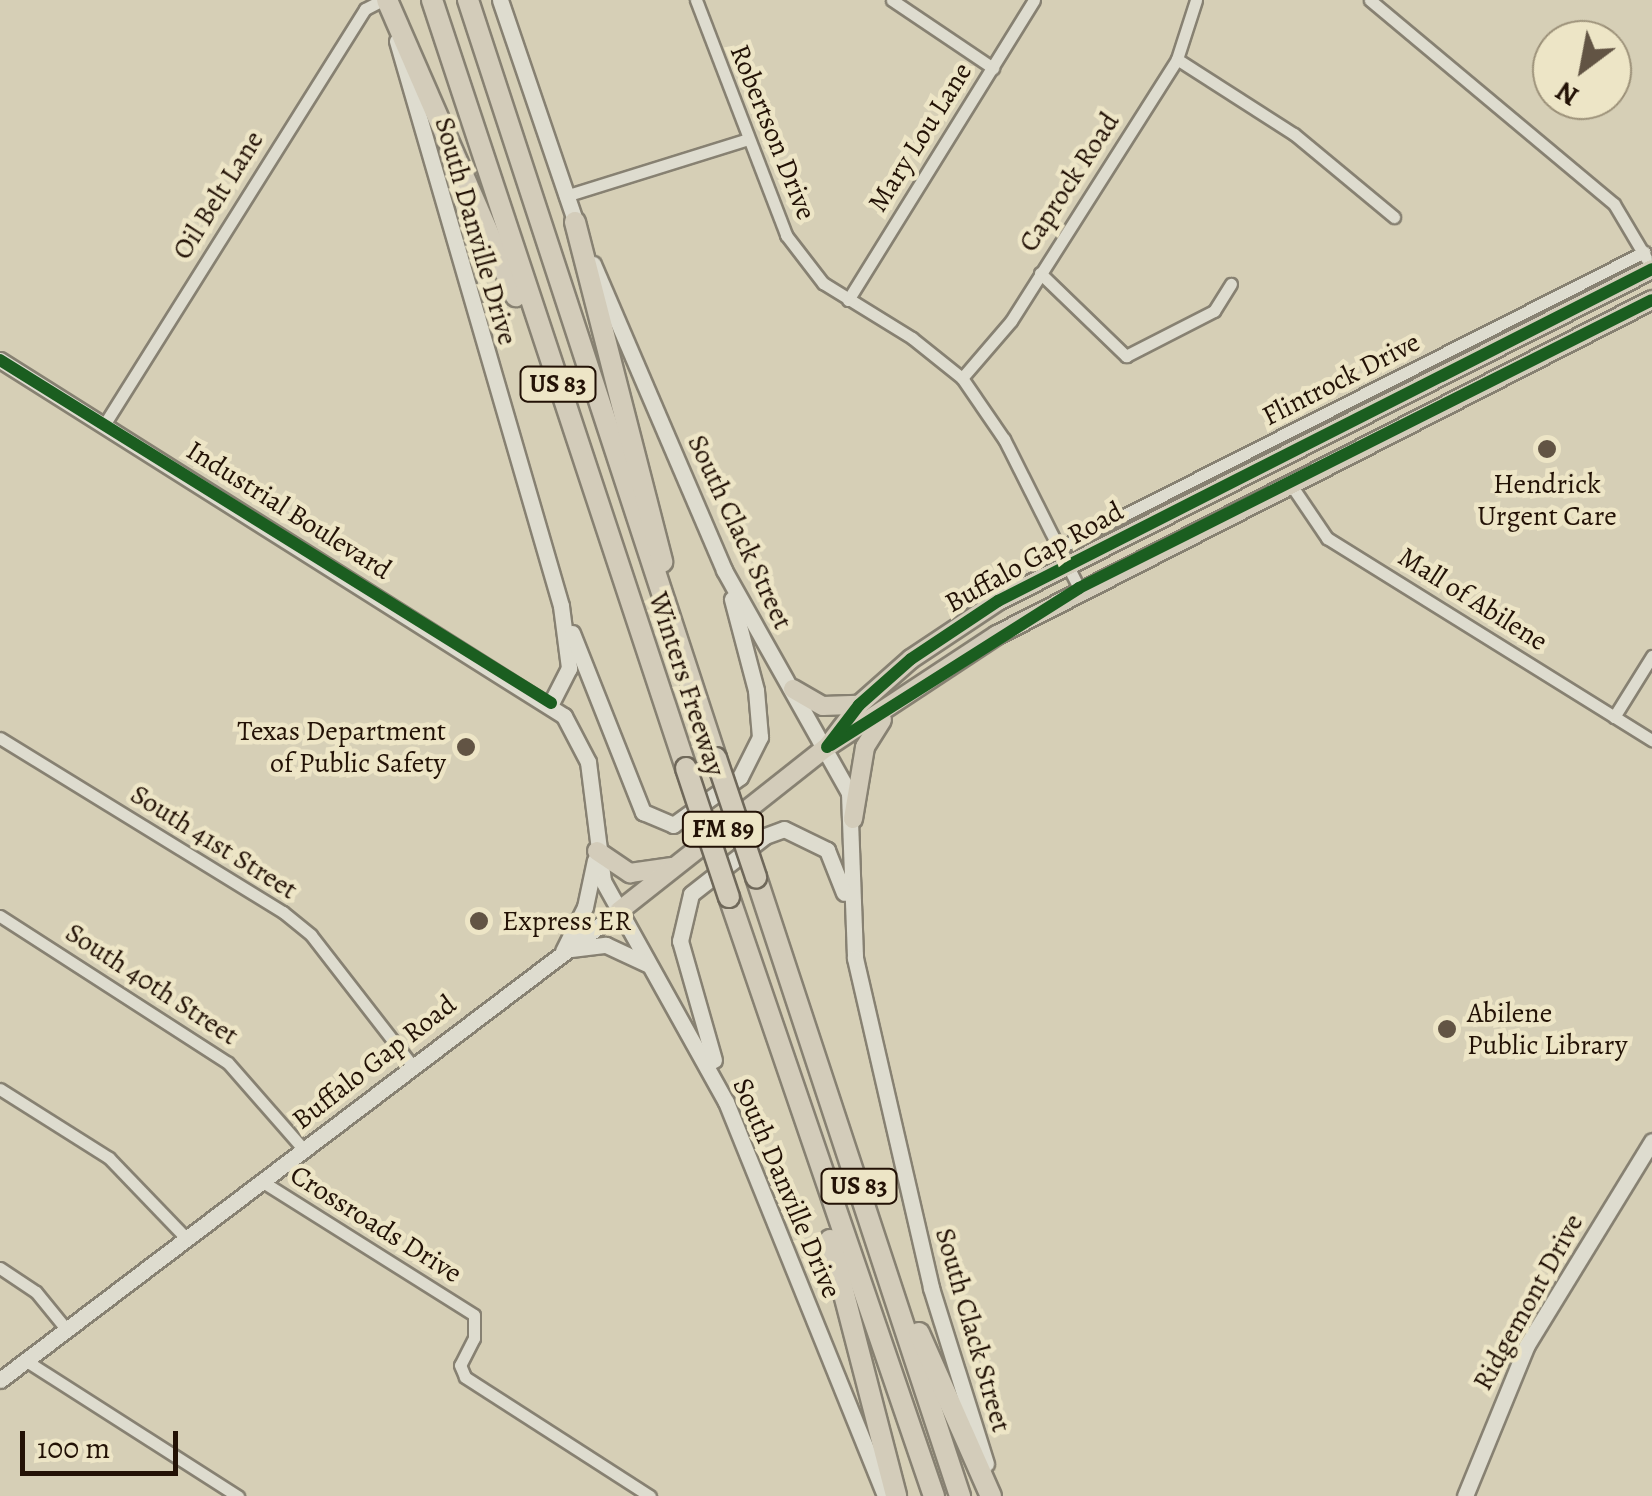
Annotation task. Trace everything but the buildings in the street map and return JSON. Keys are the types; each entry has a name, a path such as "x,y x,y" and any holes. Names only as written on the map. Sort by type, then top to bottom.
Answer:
{"highway":[{"path":"385,0 560,390"},
{"name":"Winters Freeway","path":"432,0 788,1073 934,1496"},
{"name":"Winters Freeway","path":"468,0 960,1496"},
{"path":"575,222 694,695"},
{"path":"788,1073 896,1496"},
{"path":"874,1231 993,1496"}],"main road":[{"name":"South Danville Drive","path":"385,0 562,606 569,668 551,704"},
{"name":"South Clack Street","path":"500,0 575,222 724,570 849,794 850,921 931,1288 993,1496"},
{"name":"Buffalo Gap Road","path":"826,747 859,705 963,622 1063,556 1304,445 1649,263"},
{"name":"Buffalo Gap Road","path":"0,1380 619,911 826,747 887,713 997,635 1079,588 1652,300"},
{"name":"Industrial Boulevard","path":"0,360 551,704 572,726 588,762 596,851 619,911"},
{"path":"1288,482 1288,462 1304,445"},
{"path":"562,606 638,802 649,818 673,824 740,776 760,737 756,690 724,570"},
{"path":"793,689 826,706 859,705"},
{"path":"852,819 865,747 887,713"},
{"path":"726,1102 680,941 692,894 765,836 784,829 827,850 850,921"},
{"path":"657,973 617,947 565,952 585,907 596,851 630,873 676,866"},
{"name":"South Danville Drive","path":"619,911 726,1102 885,1496"},
{"name":"Ridgemont Drive","path":"1466,1496 1527,1345 1652,1141"}],"street":[{"name":"Oil Belt Lane","path":"104,425 364,9 385,0"},
{"name":"Robertson Drive","path":"696,0 745,140 786,235 822,283 914,340 962,378 1004,439 1079,588"},
{"path":"892,0 993,68"},
{"name":"Mary Lou Lane","path":"848,300 1034,0"},
{"name":"Caprock Road","path":"962,378 995,343 1177,59 1196,0"},
{"path":"1370,0 1614,204 1649,263"},
{"path":"1177,59 1294,134 1394,218"},
{"path":"565,196 745,140"},
{"name":"Flintrock Drive","path":"1063,556 1649,263"},
{"path":"1040,274 1126,356 1214,311 1232,284"},
{"name":"Mall of Abilene","path":"1288,482 1326,538 1652,740"},
{"path":"1614,716 1652,656"},
{"name":"South 41st Street","path":"0,738 284,912 312,936 412,1066"},
{"name":"South 40th Street","path":"0,916 228,1062 305,1151"},
{"path":"0,1090 109,1158 187,1238"},
{"name":"Crossroads Drive","path":"263,1182 474,1315 474,1338 460,1366 465,1377 650,1496"},
{"path":"0,1268 36,1292 67,1330"},
{"path":"25,1360 238,1496"}],"cycle path":[{"path":"827,747 859,705 911,659 998,601 1652,269"},
{"path":"831,745 1079,588 1652,300"},
{"path":"0,360 551,703"}],"place":[{"name":"Hendrick Urgent Care","path":"1547,449"},
{"name":"Texas Department of Public Safety","path":"466,747"},
{"name":"Express ER","path":"479,921"},
{"name":"Abilene Public Library","path":"1447,1029"}]}
